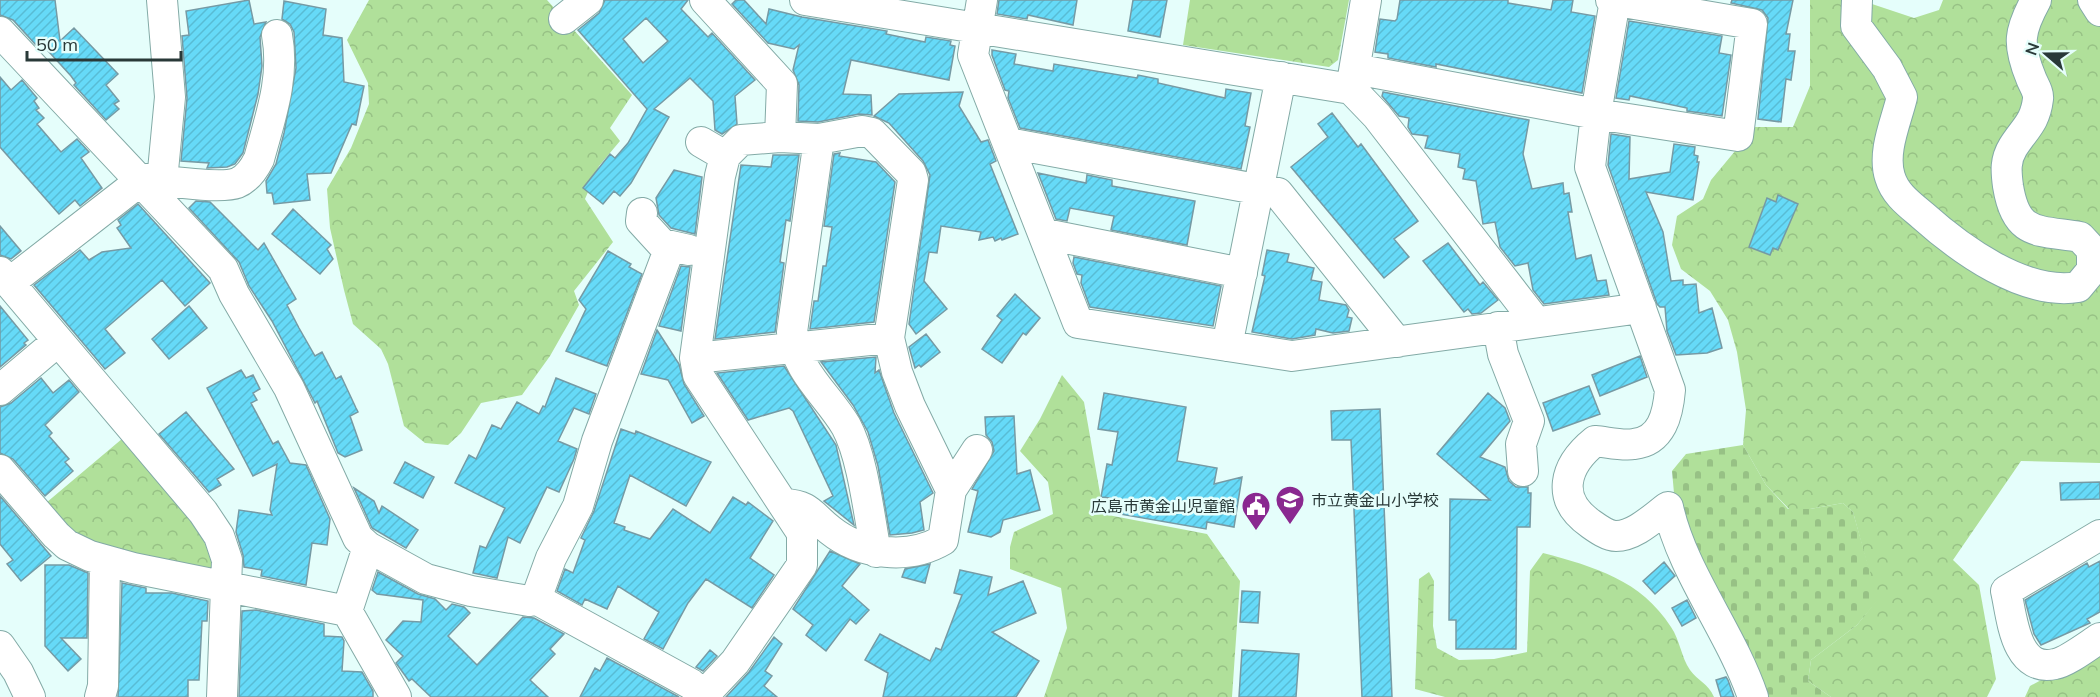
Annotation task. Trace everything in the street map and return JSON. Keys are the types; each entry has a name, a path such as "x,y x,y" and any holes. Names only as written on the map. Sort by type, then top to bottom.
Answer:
{"street":[{"path":"151,181 170,97 162,0"},
{"path":"564,19 588,0"},
{"path":"705,0 782,84 780,137"},
{"path":"809,0 1281,77 1353,79 1738,136 1752,24 1611,0"},
{"path":"982,0 973,55 1078,324 1292,356 1641,308"},
{"path":"1366,0 1353,79 1377,116 1536,322"},
{"path":"1615,0 1596,114 1590,167 1670,390 1668,415 1655,436 1634,444 1595,441 1581,452 1570,471 1567,490 1572,507 1585,520 1600,530 1616,536 1637,529 1668,507 1674,532 1742,664 1753,697"},
{"path":"1857,0 1856,26 1887,68 1902,97 1886,159 1890,179 1898,194 1953,243 1999,270 2060,290 2078,287 2092,270 2092,250 2080,237 2038,231 2020,222 2012,208 2005,166 2013,147 2033,123 2038,96 2024,61 2021,30 2036,0"},
{"path":"2092,0 2100,11"},
{"path":"0,32 151,181 223,269 234,294 289,388 358,538 368,547 426,579 471,591 529,601 536,598 550,558 578,506 597,441 670,247"},
{"path":"222,697 227,560 213,524 5,277 151,181 229,184 236,183 253,171 259,159 279,82 278,35"},
{"path":"1227,346 1281,77"},
{"path":"536,598 691,684 704,696 735,662 802,565 802,534 698,375 695,358 710,254 713,149 741,140 780,137 819,139 862,132 872,133 911,173 913,180 890,338 897,372 910,406 951,490"},
{"path":"819,139 792,332 794,347 802,368 846,426 855,448 876,552"},
{"path":"1008,143 1278,193 1397,342"},
{"path":"642,213 641,221 649,233 662,244 710,254"},
{"path":"1044,234 1242,273"},
{"path":"1498,327 1503,354 1529,421 1521,444 1523,471"},
{"path":"695,358 890,338"},
{"path":"0,390 58,341"},
{"path":"784,504 802,504 832,532 876,552 928,548 943,540 951,490 977,450"},
{"path":"0,470 67,545 105,561 347,611"},
{"path":"2100,535 2006,591 2019,649 2033,661 2055,664 2100,638"},
{"path":"368,547 347,611 396,697"},
{"path":"100,697 103,686 105,561"},
{"path":"0,646 18,672 30,697"}],"green space":[{"path":"369,0 547,0 632,95 610,128 620,141 599,166 585,199 613,242 574,291 579,305 550,356 522,395 481,403 461,433 448,445 425,443 404,426 388,364 381,349 353,324 330,228 327,189 351,148 369,104 368,83 347,40"},
{"path":"1190,0 1349,0 1338,60 1329,67 1183,45"},
{"path":"1810,0 1860,0 1914,18 1939,10 1943,0 2100,0 2100,463 2021,461 1953,560 1979,585 1996,679 1987,697 1831,697 1808,681 1811,660 1857,625 1877,600 1853,512 1843,503 1810,509 1789,509 1766,485 1743,445 1746,410 1737,352 1728,320 1710,291 1681,269 1672,245 1677,216 1703,199 1711,180 1755,127 1793,127 1810,86"},
{"path":"1062,375 1084,402 1101,499 1108,515 1207,534 1240,581 1232,697 1044,697 1067,628 1061,588 1010,569 1010,547 1014,532 1053,514 1048,482 1020,451 1040,419"},
{"path":"129,433 202,519 220,573 97,554 40,508"},
{"path":"1743,445 1766,485 1788,509 1810,509 1843,503 1853,512 1878,600 1857,625 1811,660 1808,681 1831,697 1759,697 1677,526 1672,471 1686,454"},
{"path":"1543,553 1598,570 1631,587 1646,598 1671,627 1690,670 1709,688 1714,697 1445,697 1415,689 1419,579 1429,572 1434,581 1433,626 1437,648 1459,660 1494,659 1527,652 1530,571"},
{"path":"2100,648 2100,697 2025,697 2030,686"}],"building":[{"path":"0,0 55,0 60,41 74,28 118,74 106,85 119,101 114,104 119,109 106,120 39,41 36,45 13,20 0,15"},
{"path":"249,0 254,24 266,22 260,37 262,66 258,94 243,153 235,164 227,167 207,168 209,163 181,161 187,98 182,36 189,35 186,11"},
{"path":"605,0 688,0 681,9 708,37 712,33 755,80 735,96 737,124 722,134 715,130 713,101 690,78 654,109 669,117 631,183 620,196 614,191 603,204 583,188 610,154 615,158 628,143 647,109 578,30 599,13","holes":["646,18 668,41 643,63 623,39"]},
{"path":"736,0 744,0 766,24 769,9 802,17 887,31 886,34 925,42 926,37 951,41 950,45 955,46 949,80 851,60 843,94 871,95 872,115 859,114 818,122 798,121 799,85 793,70 799,45 794,49 768,43 732,4"},
{"path":"999,0 1077,0 1073,25 1028,15 1027,19 997,14"},
{"path":"1133,0 1167,0 1160,37 1128,31"},
{"path":"1400,0 1508,0 1508,3 1551,10 1553,0 1573,0 1571,12 1595,16 1582,93 1436,64 1436,67 1388,58 1388,54 1375,52 1380,19 1395,21"},
{"path":"1732,0 1793,0 1786,34 1790,34 1788,51 1795,51 1791,80 1786,79 1781,122 1758,119 1768,18 1762,10 1731,3"},
{"path":"284,1 326,9 323,35 342,38 344,82 364,86 356,125 352,124 331,173 307,174 310,200 274,204 272,193 267,193 266,181 276,164 296,68 294,32 290,24 282,19"},
{"path":"1629,21 1722,36 1719,53 1731,55 1722,116 1687,111 1687,108 1630,96 1629,100 1616,98"},
{"path":"992,50 1016,54 1014,64 1053,71 1054,64 1137,78 1138,75 1158,79 1158,83 1225,98 1226,89 1251,93 1245,126 1250,127 1241,169 1020,128 1008,98 1009,91 1005,90"},
{"path":"0,77 11,90 22,80 37,98 34,101 39,108 36,110 44,118 37,124 61,152 77,139 89,152 81,158 102,188 80,206 75,200 59,214 0,147"},
{"path":"963,92 959,106 981,142 988,140 996,161 990,164 1018,234 1002,240 1001,238 995,241 993,237 979,240 981,232 941,226 937,253 929,252 924,281 947,309 916,334 909,324 930,175 923,161 889,123 874,116 899,94"},
{"path":"1383,92 1529,120 1523,154 1532,189 1563,183 1564,194 1569,193 1572,212 1568,212 1576,259 1591,255 1597,281 1606,280 1609,295 1544,304 1533,290 1528,263 1515,266 1500,247 1495,222 1483,224 1476,181 1463,179 1465,169 1458,167 1460,154 1425,148 1428,136 1412,134 1408,127 1409,118 1399,116 1382,96"},
{"path":"1332,113 1358,147 1361,144 1418,221 1394,239 1409,257 1384,278 1291,167 1328,137 1318,124"},
{"path":"1611,134 1630,137 1629,179 1670,172 1674,144 1695,147 1694,155 1698,156 1697,162 1699,162 1693,200 1646,192 1663,232 1671,281 1683,280 1683,285 1696,284 1699,313 1712,308 1722,348 1707,353 1676,355 1667,331 1665,307 1657,304 1608,165"},
{"path":"840,153 839,156 876,162 895,182 874,322 810,329 814,301 818,301 823,266 826,266 832,227 824,226 834,154"},
{"path":"773,155 799,155 790,221 786,220 780,262 784,263 775,332 715,339 741,165 771,167"},
{"path":"674,170 702,177 695,234 671,228 659,215 656,198"},
{"path":"1038,173 1086,183 1087,175 1112,180 1112,186 1195,201 1187,245 1111,230 1114,216 1070,208 1067,221 1056,219"},
{"path":"1778,195 1798,204 1778,250 1773,248 1770,255 1749,247 1767,198 1776,202"},
{"path":"196,201 210,202 258,250 264,243 296,299 287,305 315,356 322,352 336,379 341,376 358,412 350,416 362,450 345,457 338,453 317,401 315,403 272,321 249,286 239,262 189,208"},
{"path":"138,204 210,283 185,306 162,280 105,329 125,353 105,369 34,285 80,250 89,260 102,252 131,248 117,228 121,225 118,220"},
{"path":"293,209 331,245 327,249 333,259 320,274 272,234"},
{"path":"0,226 21,251 11,259 0,255"},
{"path":"1448,243 1480,285 1483,282 1498,300 1481,313 1472,314 1468,309 1464,312 1423,261"},
{"path":"1267,250 1289,254 1287,262 1314,268 1311,280 1322,282 1319,300 1346,305 1349,310 1347,317 1352,318 1349,331 1333,333 1316,329 1315,335 1292,339 1252,332 1265,276 1262,275"},
{"path":"608,251 631,264 629,267 642,274 607,366 566,351 586,309 579,300"},
{"path":"1074,257 1221,286 1213,326 1090,307 1081,283 1082,275 1077,274 1073,263"},
{"path":"681,266 690,267 681,331 659,326"},
{"path":"1015,294 1040,318 1026,335 1023,333 1002,363 982,349 1002,320 997,316"},
{"path":"0,306 28,340 24,343 26,345 0,367"},
{"path":"189,306 207,328 169,359 152,339"},
{"path":"657,330 679,364 684,384 704,416 692,423 668,380 641,374"},
{"path":"926,334 940,352 921,367 919,365 915,368 909,347"},
{"path":"1640,356 1647,377 1600,396 1592,375"},
{"path":"876,357 875,373 879,370 894,413 933,493 920,502 924,530 912,533 890,535 878,466 868,432 853,405 821,362"},
{"path":"784,366 836,445 854,525 824,501 833,496 793,411 789,408 748,420 717,373"},
{"path":"241,370 246,378 253,375 260,389 253,393 257,400 251,403 273,444 278,441 290,463 306,465 330,519 327,545 312,543 306,585 261,576 262,570 244,567 236,532 239,510 272,515 270,510 277,464 253,476 207,388"},
{"path":"41,378 53,393 69,380 79,392 45,425 52,433 49,436 69,459 65,462 73,471 45,496 13,459 0,453 0,407 11,403"},
{"path":"556,378 596,394 589,414 574,408 558,441 577,449 574,459 559,492 547,487 520,543 508,537 497,578 473,573 480,546 486,548 505,508 455,483 469,455 476,459 492,425 501,429 517,402 539,414 543,406 545,407"},
{"path":"1589,386 1600,414 1553,431 1543,403"},
{"path":"1104,393 1186,407 1177,461 1217,468 1214,484 1242,477 1234,527 1207,522 1206,529 1108,512 1110,498 1101,497 1107,464 1112,465 1118,432 1098,429"},
{"path":"1488,393 1505,408 1510,421 1480,457 1505,467 1509,481 1516,487 1528,487 1528,493 1531,493 1530,527 1517,527 1516,649 1456,649 1456,620 1449,620 1450,499 1490,500 1437,454"},
{"path":"1380,409 1392,697 1362,697 1351,440 1332,440 1331,411"},
{"path":"186,412 234,469 217,479 221,485 209,492 159,434"},
{"path":"1014,416 1017,474 1030,470 1040,510 1003,520 1000,532 991,537 968,532 978,491 972,489 994,451 992,442 986,435 985,417"},
{"path":"621,429 635,434 636,431 711,462 686,506 630,475 614,523 625,527 624,530 650,539 673,509 710,533 733,497 746,505 748,502 773,521 750,558 774,575 752,608 706,579 688,603 663,649 644,639 659,612 618,586 607,609 585,599 582,605 557,591 565,569 573,573 585,540 581,538 594,511"},
{"path":"405,462 434,477 423,498 394,483"},
{"path":"2100,482 2100,499 2061,500 2060,483"},
{"path":"354,488 374,501 379,513 382,506 418,530 406,548 372,528"},
{"path":"0,496 51,556 21,581 7,564 13,560 0,544"},
{"path":"830,551 860,564 842,586 869,610 856,624 850,619 826,651 806,635 813,625 793,609"},
{"path":"2100,561 2100,612 2087,619 2090,623 2041,645 2034,634 2025,600 2087,563 2089,567"},
{"path":"1664,562 1675,576 1655,594 1643,581"},
{"path":"930,564 925,583 902,577 905,569"},
{"path":"45,565 69,565 88,573 87,638 61,638 81,659 68,671 45,646"},
{"path":"960,570 992,577 988,595 1023,581 1036,613 992,632 1039,661 1016,697 883,697 888,673 865,660 880,634 930,661 936,648 941,650 962,595 954,593"},
{"path":"378,572 418,594 435,599 446,610 452,604 464,607 470,613 448,636 477,665 523,617 534,618 564,634 550,649 555,654 530,680 548,697 431,697 412,679 409,681 396,663 403,656 386,640 403,621 421,622 423,600 377,594 372,590"},
{"path":"122,583 146,588 146,593 172,593 208,601 207,621 202,621 199,680 188,680 188,697 118,697"},
{"path":"1242,591 1260,592 1258,623 1240,622"},
{"path":"1687,600 1696,618 1682,626 1672,608"},
{"path":"256,610 324,624 324,636 342,637 344,641 342,671 362,672 373,691 373,697 239,697 242,611"},
{"path":"774,637 782,644 765,671 772,676 764,686 777,697 726,697 749,672"},
{"path":"710,650 717,656 703,671 696,667"},
{"path":"1242,650 1299,654 1296,697 1239,697"},
{"path":"607,658 679,697 580,697 595,668 600,671"},
{"path":"1726,677 1734,697 1721,697 1716,680"}],"place":[{"name":"市立黄金山小学校","path":"1290,526"},
{"name":"広島市黄金山児童館","path":"1256,532"}]}
